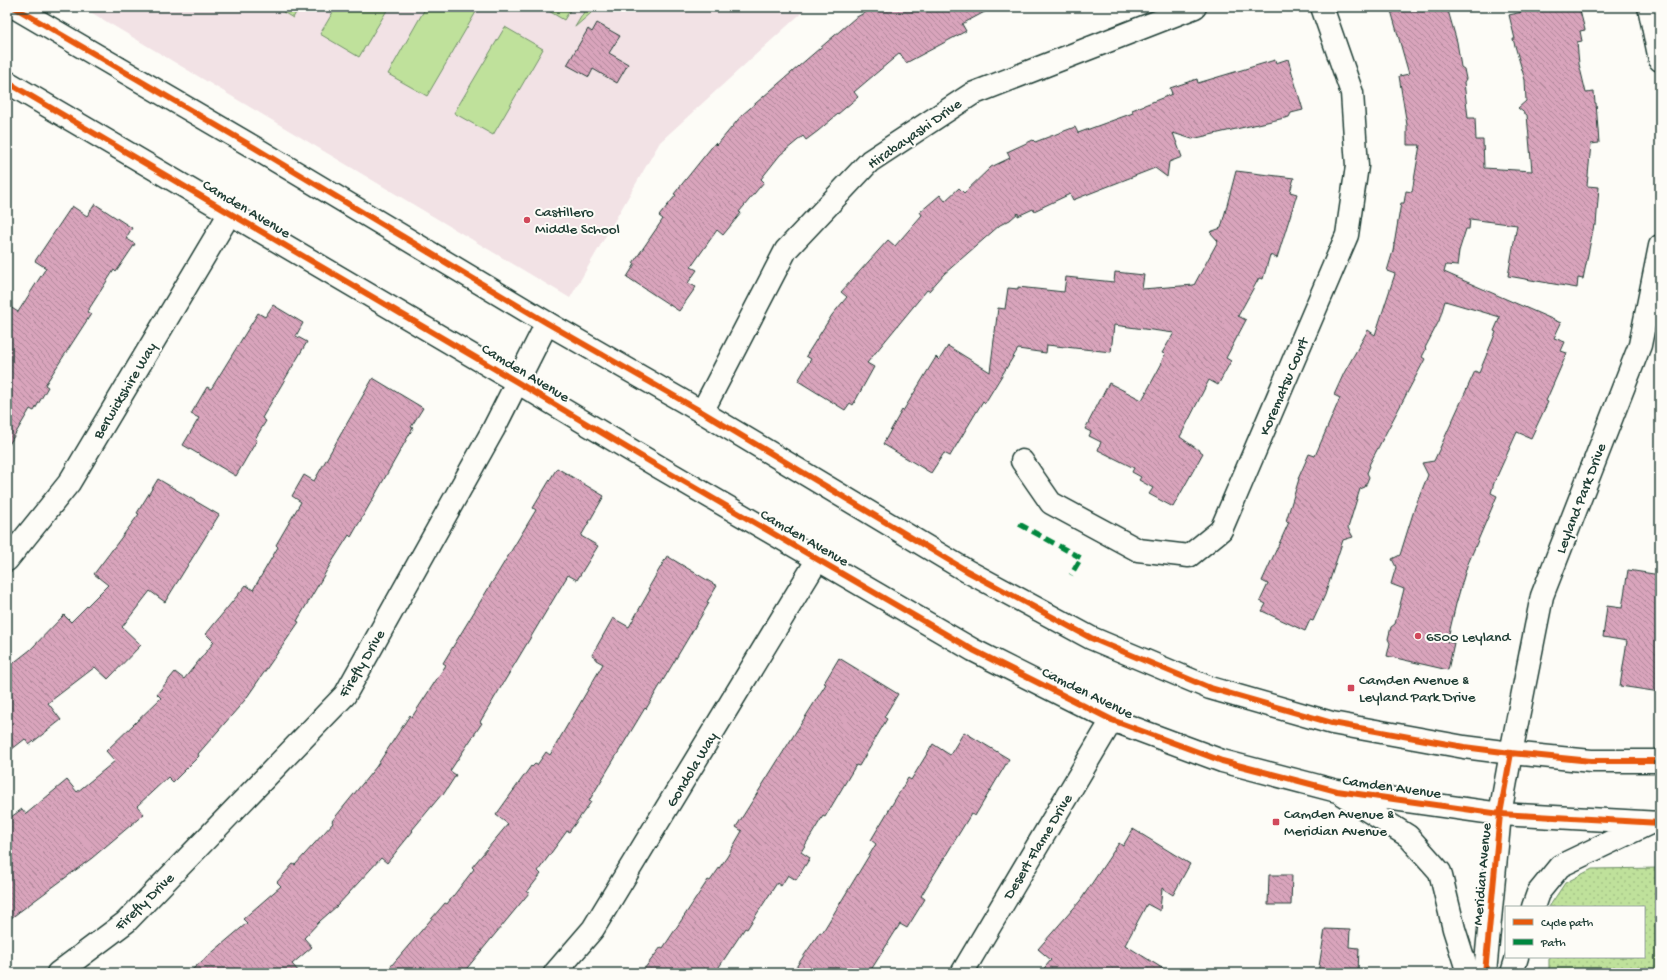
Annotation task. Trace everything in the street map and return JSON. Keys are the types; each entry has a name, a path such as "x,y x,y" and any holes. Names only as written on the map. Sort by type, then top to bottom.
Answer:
{"street":[{"path":"14,7 547,323 702,412 967,571 1091,638 1210,688 1332,723 1464,747 1511,753 1591,761 1660,761"},
{"name":"Hirabayashi Drive","path":"702,412 786,250 870,161 972,94 1195,7"},
{"name":"Korematsu Court","path":"1022,462 1051,503 1138,550 1189,556 1221,530 1347,235 1357,166 1352,93 1322,7"},
{"path":"1649,7 1660,60"},
{"name":"Camden Avenue","path":"7,82 518,382 660,468 973,650 1112,720 1222,761 1337,791 1500,814 1654,823"},
{"name":"Berwickshire Way","path":"7,560 69,482 230,212"},
{"name":"Leyland Park Drive","path":"1511,753 1542,596 1640,345 1660,246"},
{"name":"Firefly Drive","path":"58,973 126,922 345,695 492,430 547,323"},
{"name":"Gondola Way","path":"555,973 593,929 818,559"},
{"name":"Desert Flame Drive","path":"962,973 1112,720"},
{"name":"Meridian Avenue","path":"1486,973 1500,814 1511,753"},
{"path":"1337,791 1408,836 1440,872 1454,929 1468,973"},
{"path":"1533,906 1538,894 1560,866 1654,823"},
{"path":"1512,973 1517,958"}],"shaded area":[{"name":"Castillero Middle School","path":"82,7 808,7 660,142 570,298"}],"green space":[{"path":"275,7 299,7 293,18"},
{"path":"336,7 389,7 359,57 320,34"},
{"path":"426,7 468,7 476,12 427,96 388,74"},
{"path":"542,7 572,7 564,20"},
{"path":"587,7 598,7 575,27"},
{"path":"505,27 543,49 493,135 454,113"},
{"path":"1660,868 1660,973 1549,973 1549,958 1645,958 1645,906 1550,906 1565,883 1592,869"}],"building":[{"path":"875,7 994,7 962,24 966,31 906,63 900,53 854,92 858,97 818,131 806,140 803,136 780,155 761,179 764,182 739,212 741,213 723,235 717,230 691,267 697,270 688,283 696,287 679,311 627,277 635,264 633,263 663,219 659,216 676,195 674,194 715,143 717,145 742,115 855,18"},
{"path":"1390,7 1447,7 1457,42 1461,67 1464,69 1466,79 1464,82 1468,118 1475,118 1476,140 1483,140 1484,168 1532,171 1527,115 1518,108 1526,101 1525,80 1513,39 1515,39 1509,15 1522,12 1520,7 1579,7 1585,30 1580,31 1582,41 1577,42 1579,64 1586,93 1594,92 1596,103 1599,143 1591,144 1587,186 1599,187 1596,225 1594,225 1583,279 1578,278 1577,288 1508,276 1517,225 1470,219 1469,229 1466,229 1459,251 1457,266 1446,265 1444,272 1561,323 1554,338 1565,342 1561,351 1567,353 1546,401 1548,402 1531,438 1517,432 1494,483 1491,493 1497,496 1467,566 1456,604 1447,642 1454,643 1448,670 1387,656 1390,643 1388,639 1391,627 1395,624 1404,589 1391,584 1396,567 1392,559 1400,555 1415,507 1428,475 1422,463 1434,461 1475,371 1479,373 1496,332 1494,331 1500,317 1445,301 1439,321 1425,348 1426,349 1422,357 1425,359 1369,465 1370,466 1367,473 1369,477 1365,487 1360,489 1348,528 1353,537 1343,540 1325,595 1313,621 1310,620 1305,631 1262,611 1266,604 1260,601 1268,584 1262,581 1289,522 1286,521 1298,479 1309,454 1315,456 1340,398 1334,395 1344,373 1368,330 1375,335 1395,274 1387,271 1393,251 1401,203 1404,203 1406,191 1412,192 1420,145 1407,145 1407,125 1399,76 1409,74"},
{"path":"597,23 620,36 609,53 628,64 617,83 593,69 589,77 567,65 588,29 592,32"},
{"path":"1288,59 1303,110 1291,113 1289,117 1192,139 1173,133 1182,157 1169,162 1167,177 1155,168 1073,200 1070,194 1034,211 1033,209 1018,216 1018,213 1010,220 1000,225 944,274 929,291 927,290 867,363 874,367 853,405 850,403 845,410 798,381 811,359 806,356 832,315 847,297 841,292 888,240 895,246 922,215 920,212 940,195 945,201 959,188 964,193 991,167 1010,158 1007,152 1033,140 1035,142 1075,127 1078,133 1133,113 1132,110 1172,94 1170,88 1197,79 1198,83 1275,60 1276,63"},
{"path":"1236,171 1294,178 1290,192 1297,194 1277,258 1270,255 1263,279 1259,278 1238,316 1246,320 1226,358 1231,361 1218,385 1209,380 1180,437 1203,453 1173,507 1149,494 1153,488 1139,480 1141,477 1132,472 1134,468 1098,450 1101,442 1089,436 1091,432 1085,429 1109,383 1142,400 1162,363 1165,354 1162,353 1174,333 1114,325 1111,352 1047,345 1046,353 1018,349 985,403 983,401 950,456 944,453 931,473 883,444 902,410 903,411 936,357 939,360 948,346 990,372 998,308 1005,309 1008,288 1018,289 1018,287 1064,292 1066,277 1114,282 1115,272 1144,275 1142,289 1194,285 1218,241 1210,232 1221,228"},
{"path":"95,204 132,228 126,238 135,244 116,272 114,270 87,312 91,314 45,385 48,387 34,411 30,409 7,448 7,305 18,312 46,268 35,261 72,206 87,216"},
{"path":"273,305 303,323 296,336 307,342 262,418 266,421 236,476 183,445 199,418 191,414 207,387 211,389 258,313 265,317"},
{"path":"373,378 423,408 411,427 413,428 351,537 349,535 330,565 297,621 299,622 245,700 198,754 199,756 173,782 168,777 137,806 144,814 92,858 7,921 7,820 22,809 26,814 67,780 77,792 115,761 106,751 161,698 157,694 175,672 184,679 214,642 206,634 246,585 253,590 278,547 276,545 301,502 292,496 304,475 314,481"},
{"path":"557,468 604,496 581,536 598,546 577,580 568,575 480,722 482,723 450,771 456,775 443,795 442,794 412,830 413,831 387,863 381,858 337,906 304,938 312,947 292,964 300,973 188,973 247,923 243,919 281,886 277,882 293,864 295,865 333,823 332,821 376,767 410,715 412,717 446,665 443,663 536,510 533,508"},
{"path":"158,479 219,515 165,602 150,591 122,627 141,645 108,679 95,667 48,703 61,720 29,745 25,739 7,753 7,668 30,650 64,615 71,622 108,585 94,574 139,514 137,513"},
{"path":"667,556 717,586 707,602 709,603 646,709 645,708 589,801 591,802 569,832 567,831 538,871 541,874 527,892 529,893 463,973 385,973 445,903 447,904 474,869 472,867 508,824 496,815 531,766 532,767 535,764 537,765 546,752 550,755 603,664 596,660 596,658 592,655 613,618 629,627"},
{"path":"1628,570 1660,575 1660,692 1620,686 1627,641 1603,637 1607,606 1622,608"},
{"path":"839,658 898,694 884,717 887,719 859,766 856,765 825,817 823,816 801,852 810,858 796,880 788,875 781,886 777,883 747,929 745,928 715,973 641,973 661,947 663,948 708,880 710,881 727,857 742,831 736,827 826,684 824,683"},
{"path":"964,732 1009,759 975,816 971,814 921,896 925,899 907,928 900,924 869,973 792,973 820,932 822,933 876,844 871,840 908,778 911,780 933,744 950,755"},
{"path":"1133,829 1190,864 1173,895 1162,888 1160,911 1147,904 1125,945 1170,973 1040,973 1051,960 1038,949 1080,901 1119,843 1123,846"},
{"path":"1269,875 1292,875 1291,905 1268,905"},
{"path":"1325,929 1350,930 1349,947 1359,948 1358,973 1318,973"}],"marked path":[{"path":"1019,524 1081,558 1071,575"}],"cycle path":[{"path":"14,7 255,148 547,323 702,412 967,571 1091,638 1210,688 1332,723 1464,747 1511,753 1591,761 1660,761"},
{"path":"7,82 659,467 973,650 1112,720 1222,761 1337,791 1500,814 1660,823"},
{"path":"1485,973 1500,814 1511,753"}],"place":[{"name":"Castillero Middle School","path":"527,220"},
{"name":"6500 Leyland","path":"1418,636"},
{"name":"Camden Avenue & Leyland Park Drive","path":"1351,688"},
{"name":"Camden Avenue & Meridian Avenue","path":"1276,822"}]}
